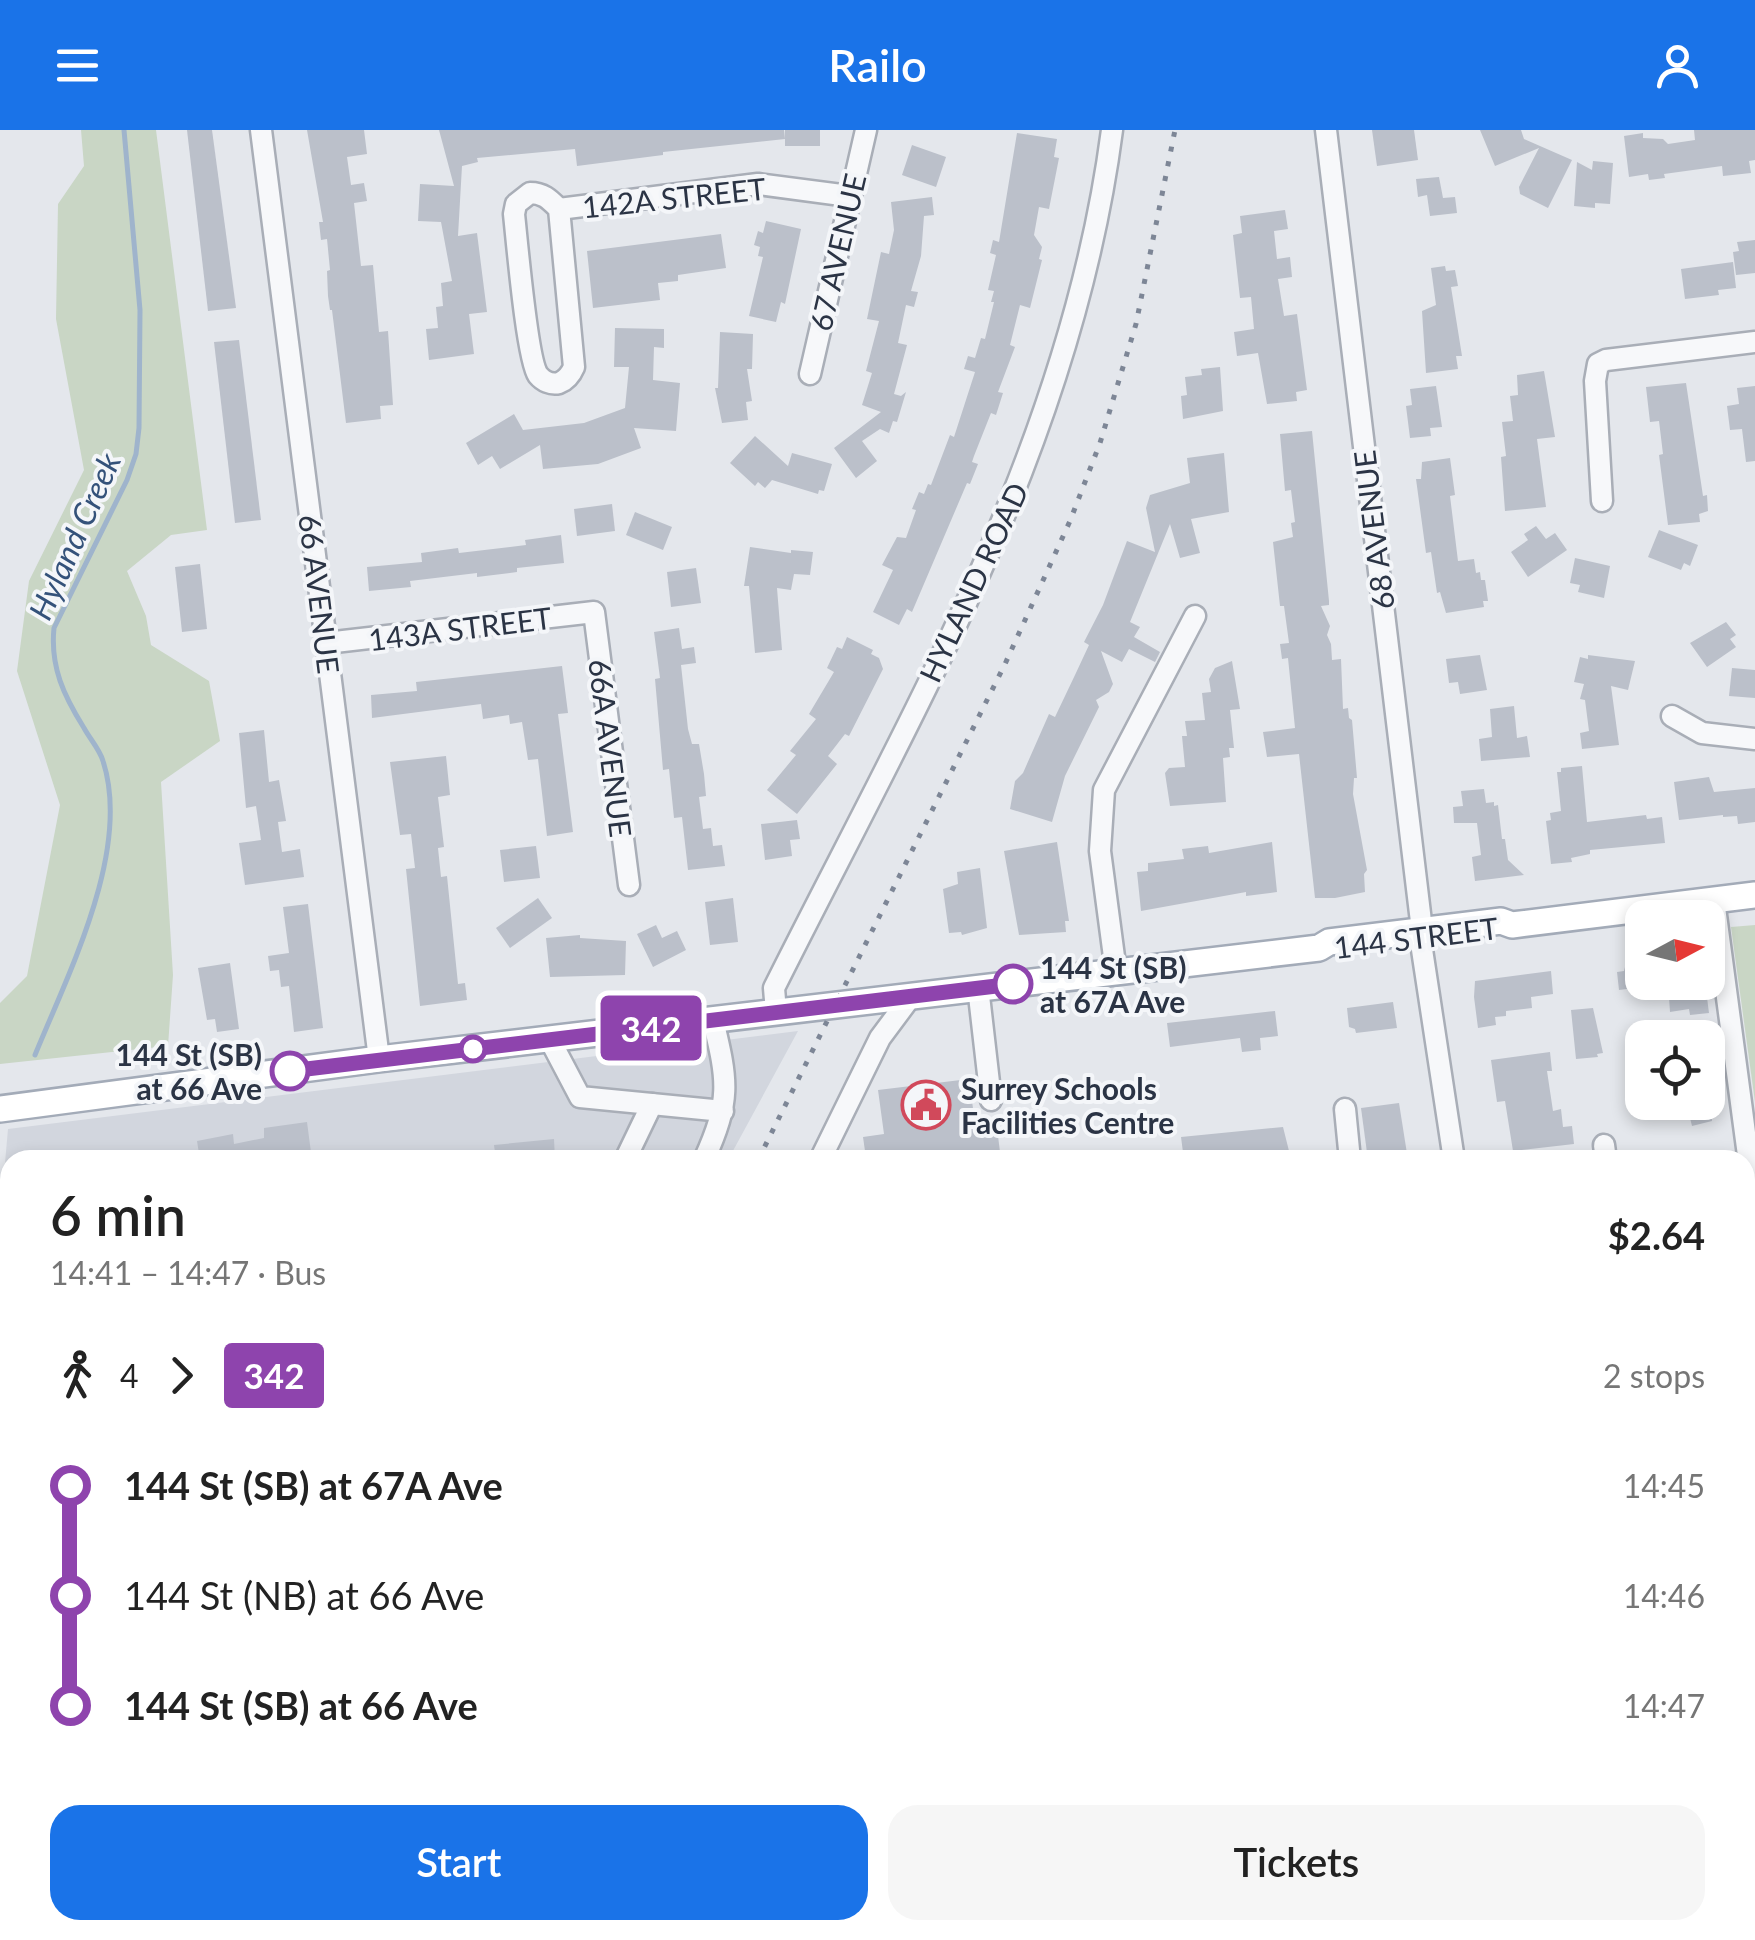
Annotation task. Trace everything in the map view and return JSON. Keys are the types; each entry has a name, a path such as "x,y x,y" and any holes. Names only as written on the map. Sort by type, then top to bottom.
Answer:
{"main road":[{"name":"144 STREET","path":"1714,900 1755,895"},
{"name":"144 STREET","path":"0,1109 380,1059 1319,948 1329,942 1422,937 1500,920 1512,925 1625,911"}],"street":[{"name":"66 AVENUE","path":"261,130 380,1059"},
{"name":"67 AVENUE","path":"810,374 866,130"},
{"name":"HYLAND ROAD","path":"776,1012 774,988 989,556 1035,444 1076,313 1112,130"},
{"name":"68 AVENUE","path":"1326,130 1422,937 1453,1150"},
{"name":"142A STREET","path":"559,209 758,184 849,196"},
{"name":"142A STREET","path":"530,193 549,198 559,209 574,366 568,378 554,384 543,380 534,366 514,214 516,204 530,193"},
{"path":"1602,501 1595,381 1598,364 1755,342"},
{"name":"143A STREET","path":"326,643 594,612"},
{"name":"66A AVENUE","path":"594,612 629,884"},
{"path":"1116,972 1100,851 1104,790 1196,616"},
{"path":"1672,716 1702,734 1755,739"},
{"path":"1725,983 1747,1150"},
{"path":"978,988 991,1100"},
{"path":"825,1150 880,1038 912,996"},
{"path":"861,1002 874,1016 880,1038"},
{"path":"708,1150 727,1089 713,1020"},
{"path":"550,1040 580,1096 723,1111"},
{"path":"630,1150 652,1104"},
{"path":"1344,1109 1349,1150"}],"shaded area":[{"path":"798,1031 733,1150 6,1150 8,1129"}],"green space":[{"path":"81,130 156,130 207,530 171,535 127,571 146,616 151,645 209,681 220,741 161,782 173,975 168,1046 0,1064 0,1003 27,976 60,805 17,671 29,581 84,470 56,319 58,204 84,166"},
{"path":"1755,925 1755,1102 1731,927"}],"building":[{"path":"187,130 212,130 236,308 208,311"},
{"path":"307,130 364,130 367,154 347,157 351,185 364,183 367,201 354,203 361,266 373,265 379,332 388,331 393,405 380,406 381,419 346,423 328,296 327,239 321,240 319,222 323,222"},
{"path":"439,130 784,130 785,139 577,166 575,149 477,158 478,162 462,166 458,236 477,233 487,312 469,314 474,354 429,360 426,329 438,328 436,307 443,306 441,283 452,281 441,222 418,221 420,184 454,186"},
{"path":"785,130 820,130 820,146 785,146"},
{"path":"1372,130 1414,130 1418,160 1377,166"},
{"path":"1480,130 1521,130 1524,139 1572,160 1548,208 1520,194 1519,187 1539,148 1495,166"},
{"path":"1694,130 1755,130 1755,160 1749,161 1751,173 1723,176 1722,166 1664,174 1665,178 1649,180 1648,174 1629,177 1624,136 1643,133 1643,138 1663,139 1668,144 1695,140"},
{"path":"1017,133 1057,139 1054,157 1059,158 1049,209 1039,207 1034,235 1042,247 1042,260 1030,308 1020,305 1010,345 1015,347 998,392 1003,393 972,462 978,464 912,612 907,609 899,625 873,612 893,570 882,565 897,537 906,538 919,492 924,494 931,485 950,435 954,437 975,372 964,369 968,356 975,358 981,338 985,339 994,302 994,291 988,290 996,255 990,253 993,240 999,242"},
{"path":"912,145 946,157 936,187 902,175"},
{"path":"1593,161 1613,163 1610,204 1595,203 1595,208 1574,206 1577,162 1592,170"},
{"path":"1439,177 1443,198 1455,197 1457,213 1430,216 1427,195 1418,197 1416,179"},
{"path":"932,197 934,215 924,216 921,256 911,291 918,292 914,307 906,305 898,343 907,345 894,394 901,396 906,392 897,422 893,421 889,433 880,429 862,441 877,461 856,478 834,448 881,412 862,405 872,373 866,371 879,321 867,319 881,252 889,254 894,230 891,202"},
{"path":"1285,210 1288,229 1274,231 1277,259 1290,257 1292,277 1278,279 1284,316 1297,314 1307,390 1296,392 1297,401 1267,404 1258,353 1237,356 1234,332 1254,329 1251,297 1240,298 1233,235 1242,233 1240,216"},
{"path":"766,221 801,229 785,304 781,302 776,322 749,316 763,257 758,256 760,247 754,245"},
{"path":"721,234 726,268 678,275 678,281 658,283 660,300 593,308 587,251"},
{"path":"1755,240 1755,273 1736,275 1733,252 1739,251 1737,242"},
{"path":"1733,262 1736,288 1718,290 1719,295 1685,299 1681,269"},
{"path":"1445,266 1446,271 1455,270 1458,286 1451,287 1462,356 1456,356 1458,369 1426,373 1422,311 1436,305 1431,268"},
{"path":"615,328 664,329 664,348 654,347 653,380 680,383 676,431 634,428 641,448 598,464 543,469 540,445 500,469 492,456 478,465 466,443 514,414 523,430 584,423 625,408 629,367 614,367"},
{"path":"720,332 753,334 752,369 747,369 752,401 746,402 748,420 722,423 715,388"},
{"path":"239,340 261,520 235,523 214,342"},
{"path":"1220,367 1223,411 1183,419 1181,396 1187,395 1185,377 1202,375 1201,369"},
{"path":"1544,371 1555,437 1537,439 1546,507 1505,511 1502,422 1513,421 1510,396 1518,395 1517,375"},
{"path":"1686,383 1708,511 1699,514 1700,522 1668,525 1659,421 1650,422 1646,387"},
{"path":"1436,386 1442,427 1430,428 1431,436 1410,438 1406,406 1412,405 1410,389"},
{"path":"1755,386 1755,461 1746,462 1742,429 1730,430 1727,406 1739,404 1737,388"},
{"path":"1312,431 1329,601 1329,605 1321,606 1330,626 1327,635 1332,660 1341,659 1343,709 1348,708 1352,720 1357,778 1353,794 1367,870 1365,892 1335,898 1315,898 1299,754 1267,757 1263,732 1295,728 1288,658 1282,659 1280,644 1289,643 1284,606 1280,606 1273,542 1293,537 1291,523 1295,522 1291,490 1285,491 1280,434"},
{"path":"755,436 788,466 792,453 832,464 824,491 819,490 818,494 772,480 765,488 758,482 755,486 730,463"},
{"path":"1224,453 1229,512 1191,519 1200,553 1180,558 1170,524 1130,622 1140,627 1134,637 1160,652 1155,662 1129,649 1122,662 1101,651 1113,684 1109,692 1096,700 1099,707 1065,776 1052,822 1010,809 1015,781 1023,773 1049,714 1055,717 1089,645 1084,642 1127,541 1155,552 1146,508 1150,495 1190,483 1187,458"},
{"path":"1450,458 1458,561 1474,559 1476,573 1480,572 1481,580 1485,580 1488,601 1483,601 1484,607 1446,613 1440,592 1437,593 1431,552 1426,553 1416,479 1421,479 1422,462"},
{"path":"612,504 615,531 577,536 574,509"},
{"path":"635,512 672,527 663,550 626,535"},
{"path":"1536,526 1546,539 1555,533 1567,550 1528,577 1511,552 1528,540 1524,534"},
{"path":"1659,530 1698,545 1690,566 1684,563 1681,570 1648,557"},
{"path":"561,535 564,563 477,577 477,573 410,581 411,587 369,591 367,567 422,562 421,553 526,545 525,540"},
{"path":"750,547 813,552 810,575 794,574 791,590 777,588 782,650 755,653 749,586 744,586"},
{"path":"1575,558 1610,566 1604,598 1578,592 1580,585 1570,583"},
{"path":"200,564 207,629 182,632 175,567"},
{"path":"696,568 701,603 671,607 667,572"},
{"path":"1726,622 1736,635 1730,639 1736,647 1707,667 1690,643"},
{"path":"679,628 682,649 694,647 696,663 681,665 688,729 692,744 699,744 704,774 706,796 699,797 703,829 711,828 713,846 722,845 725,866 688,870 682,817 674,818 669,769 663,770 654,632"},
{"path":"847,637 873,650 871,654 879,658 883,669 849,736 845,734 828,756 837,764 797,814 767,790 796,755 790,751 816,719 809,714 834,672 827,668 837,647 842,649"},
{"path":"1480,655 1487,690 1460,694 1458,682 1449,683 1446,659"},
{"path":"1588,655 1635,661 1628,690 1611,686 1619,745 1582,749 1580,733 1589,731 1585,700 1580,699 1584,684 1574,682 1580,657 1588,659"},
{"path":"1232,661 1240,709 1230,710 1234,748 1229,748 1230,757 1223,758 1226,802 1170,806 1165,773 1169,768 1185,767 1185,721 1205,720 1202,693 1211,692 1209,679 1215,668"},
{"path":"562,666 568,713 558,714 573,832 547,836 538,759 528,760 522,722 510,724 509,715 483,719 481,704 372,718 371,695 417,691 416,682"},
{"path":"1732,668 1755,670 1755,698 1729,696"},
{"path":"1514,706 1517,738 1527,736 1530,757 1481,761 1479,739 1492,737 1490,709"},
{"path":"264,730 269,782 279,780 286,821 278,822 282,852 300,849 304,877 245,885 239,843 261,840 256,806 246,808 239,733"},
{"path":"446,756 450,795 438,797 444,847 438,848 441,877 447,876 458,984 465,983 467,1000 420,1006 406,869 415,868 411,834 400,835 390,762"},
{"path":"1582,766 1587,822 1646,815 1647,819 1662,817 1665,843 1590,850 1590,854 1571,858 1572,862 1551,864 1546,821 1551,820 1550,813 1561,811 1557,772"},
{"path":"1709,777 1714,792 1755,788 1755,822 1738,824 1737,816 1723,815 1679,820 1674,782"},
{"path":"1484,789 1486,803 1498,805 1508,860 1524,875 1475,881 1472,857 1481,855 1477,823 1454,823 1453,807 1463,806 1461,791"},
{"path":"797,820 800,839 790,840 792,856 765,860 761,824"},
{"path":"1057,842 1069,921 1065,921 1066,932 1019,935 1004,851"},
{"path":"1272,842 1277,892 1246,896 1246,892 1141,911 1137,872 1148,871 1148,863 1184,859 1182,849 1208,846 1209,853"},
{"path":"536,846 540,878 504,882 500,850"},
{"path":"980,868 987,928 962,935 949,933 943,889 958,884 957,872"},
{"path":"538,898 552,918 510,948 496,928"},
{"path":"733,898 738,942 710,945 705,902"},
{"path":"308,904 323,1028 294,1032 289,986 281,987 279,970 270,971 268,956 289,953 283,907"},
{"path":"656,925 662,938 677,931 686,950 653,967 637,934"},
{"path":"580,935 626,941 625,975 550,977 546,938"},
{"path":"230,963 239,1029 217,1032 215,1019 207,1020 198,968"},
{"path":"1625,967 1625,989 1619,990 1617,972"},
{"path":"1551,971 1553,994 1531,997 1532,1008 1506,1011 1506,1016 1495,1017 1496,1025 1478,1028 1475,981"},
{"path":"1669,1000 1707,1000 1709,1013 1690,1015 1689,1009 1670,1012"},
{"path":"1393,1002 1397,1028 1356,1033 1349,1027 1347,1008"},
{"path":"1593,1008 1603,1053 1576,1059 1571,1010"},
{"path":"1275,1011 1278,1036 1260,1038 1261,1050 1242,1052 1240,1038 1170,1047 1167,1023"},
{"path":"1550,1052 1552,1071 1547,1071 1553,1111 1561,1109 1563,1127 1572,1126 1574,1144 1513,1150 1505,1101 1497,1102 1491,1060"},
{"name":"Surrey Schools Facilities Centre","path":"969,1079 975,1123 996,1120 1000,1150 865,1150 863,1137 884,1134 878,1090"},
{"path":"1399,1103 1406,1150 1367,1150 1361,1108"},
{"path":"1690,1120 1712,1120 1712,1121 1692,1126"},
{"path":"307,1122 311,1150 198,1150 197,1141 233,1134 234,1144 264,1138 264,1128"},
{"path":"1283,1127 1289,1150 1183,1150 1181,1137"},
{"path":"554,1139 555,1150 495,1150 494,1145"}],"waterway":[{"name":"Hyland Creek","path":"35,1055 79,950 103,872 109,833 110,796 103,761 65,693 56,668 53,642 54,628 136,454 140,310 124,130"}],"railway":[{"path":"763,1150 1005,664 1070,521 1100,443 1136,324 1175,130"}],"bus line":[{"name":"342","path":"290,1071 1013,984"}],"place":[{"name":"144 St (SB) at 67A Ave","path":"1013,984"},
{"name":"144 St (SB) at 66 Ave","path":"290,1071"},
{"name":"Surrey Schools Facilities Centre","path":"926,1105"}]}
